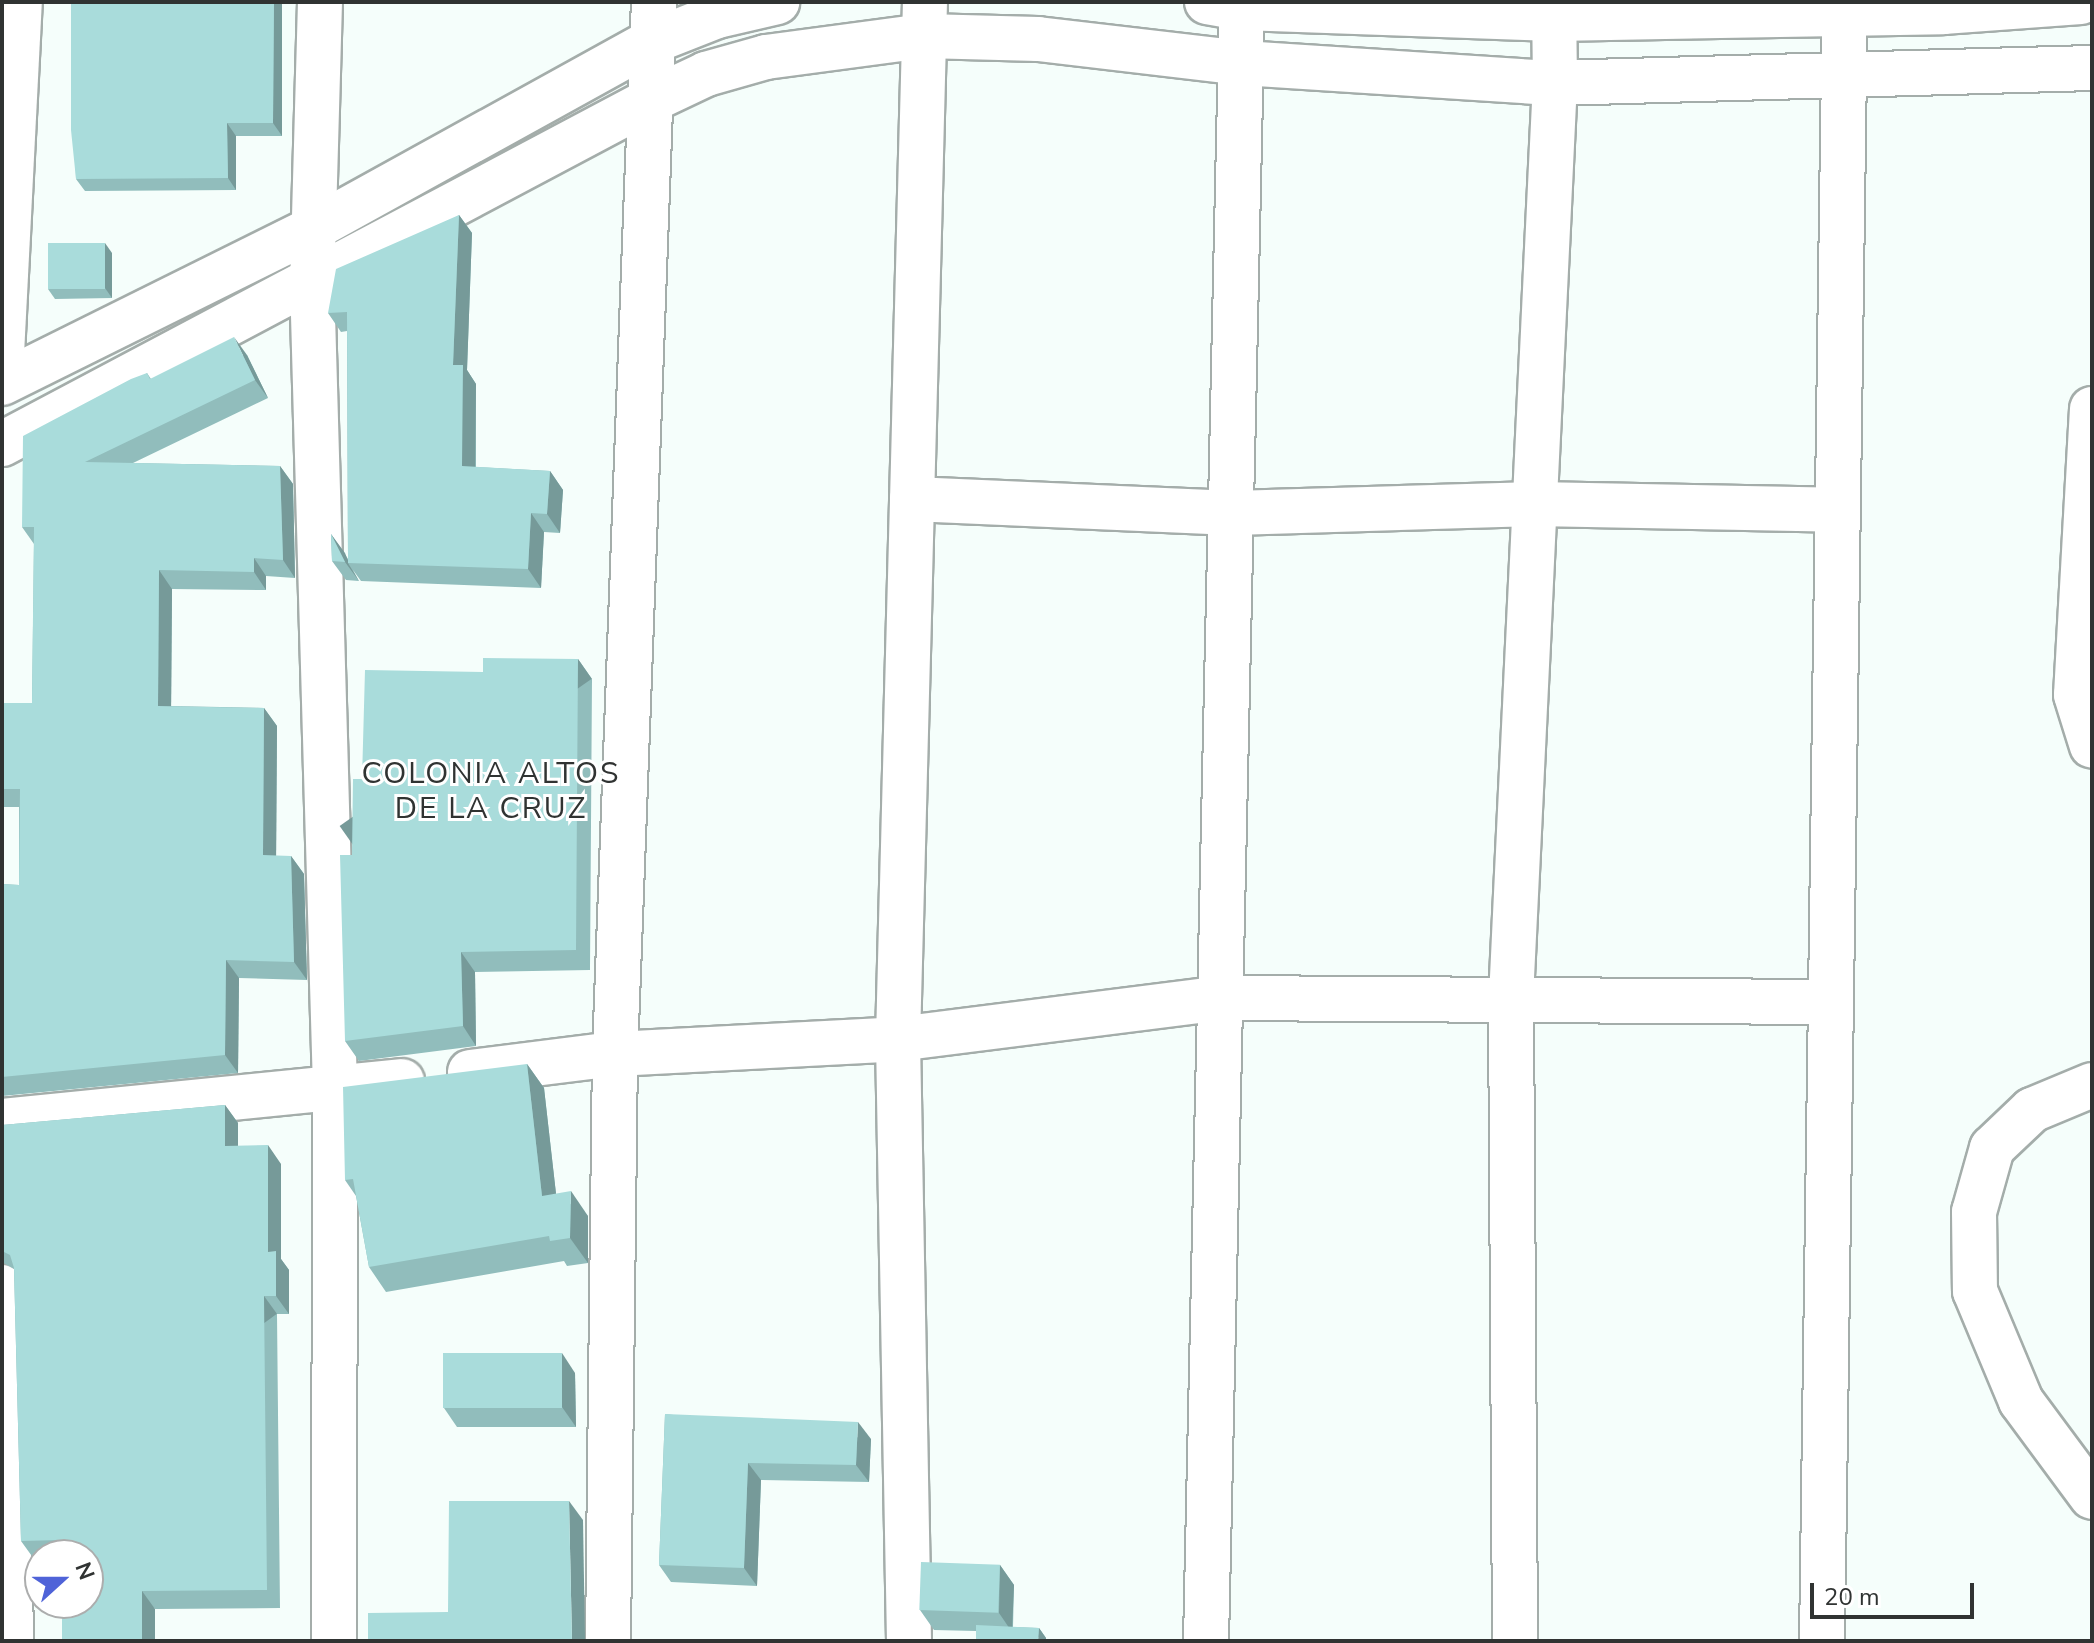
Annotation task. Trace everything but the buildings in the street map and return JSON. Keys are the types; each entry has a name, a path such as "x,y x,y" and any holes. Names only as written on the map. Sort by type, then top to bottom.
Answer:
{"street":[{"path":"2,354 20,2"},
{"path":"320,2 312,280 335,1089 334,1641"},
{"path":"2,383 312,229 653,22 717,16 777,2"},
{"path":"1206,1641 1242,63 1230,4 1554,10 1845,8 2081,2"},
{"path":"1822,1641 1845,8"},
{"path":"1515,1641 1511,998 1555,83 1554,10"},
{"path":"909,1641 898,1039 924,19"},
{"path":"2,444 649,101 706,74 924,19 1038,39 1242,63 1555,83 2092,68"},
{"path":"608,1641 615,1054 653,22"},
{"path":"2092,409 2076,695 2092,746"},
{"path":"912,499 1233,513 1535,504 1837,510"},
{"path":"2,1121 335,1089 615,1054 898,1039 1222,998 1829,1002"},
{"path":"2092,1085 2032,1110 1992,1148 1974,1212 1975,1291 2021,1401 2092,1497"},
{"path":"2,1287 11,1641"}],"district":[{"name":"COLONIA ALTOS DE LA CRUZ","path":"491,791"}]}
